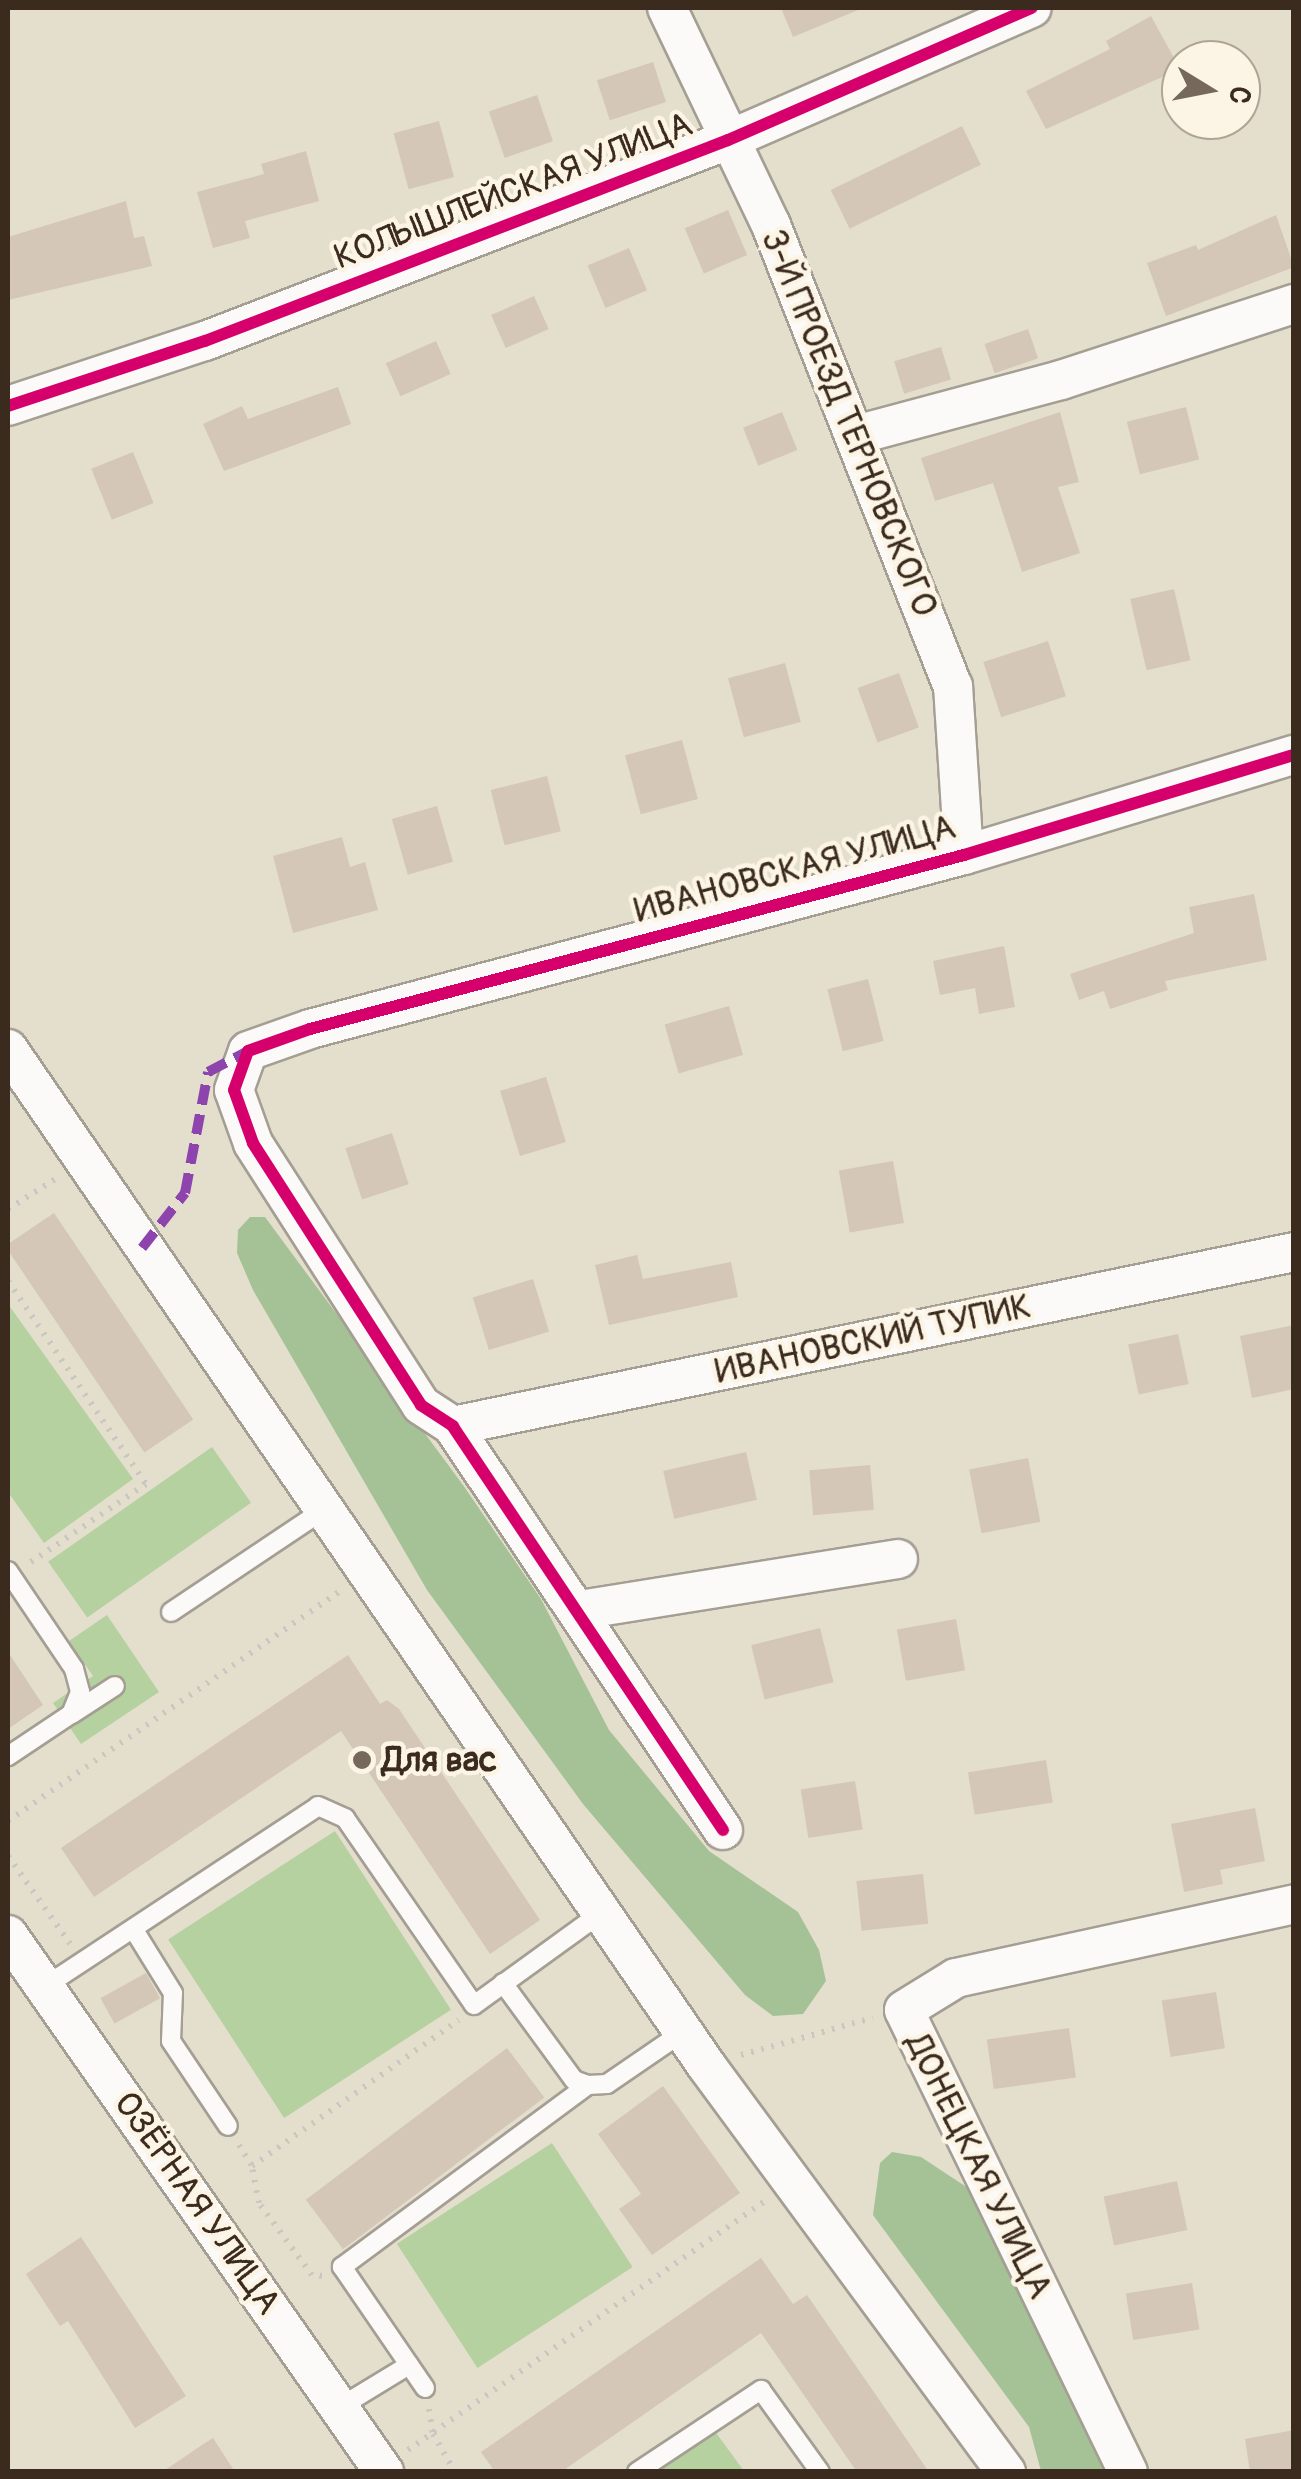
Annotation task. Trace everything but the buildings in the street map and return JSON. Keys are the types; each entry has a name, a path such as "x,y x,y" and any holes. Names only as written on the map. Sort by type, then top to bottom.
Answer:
{"street":[{"name":"3-Й ПРОЕЗД ТЕРНОВСКОГО","path":"667,8 771,225 953,686 964,856"},
{"name":"КОЛЫШЛЕЙСКАЯ УЛИЦА","path":"8,406 205,341 728,140 1031,8"},
{"path":"856,436 1061,380 1294,304"},
{"name":"ИВАНОВСКАЯ УЛИЦА","path":"453,1426 421,1405 252,1143 234,1090 248,1051 310,1029 964,856 1294,755"},
{"path":"12,1066 83,1161 706,2065 1006,2472"},
{"name":"ИВАНОВСКИЙ ТУПИК","path":"453,1426 1294,1252"},
{"path":"453,1426 580,1610 723,1830"},
{"path":"580,1610 898,1560"},
{"name":"ДОНЕЦКАЯ УЛИЦА","path":"1128,2472 904,2010 956,1978 1294,1904"},
{"name":"ОЗЁРНАЯ УЛИЦА","path":"8,1936 382,2469"}],"lane":[{"path":"172,1612 322,1511"},
{"path":"9,1574 74,1669 80,1692 71,1714"},
{"path":"8,1756 116,1686"},
{"path":"44,1987 134,1930 305,1810 332,1809 345,1818 474,2004 601,1913"},
{"path":"134,1930 173,1993 172,2041 228,2126"},
{"path":"503,1983 574,2080 588,2085 607,2084 684,2032"},
{"path":"425,2388 342,2267 588,2085"},
{"path":"340,2407 409,2365"},
{"path":"637,2472 761,2390 820,2472"}],"path":[{"path":"8,1209 83,1161"},
{"path":"8,1280 146,1484 9,1574"},
{"path":"8,1821 367,1572"},
{"path":"8,1856 84,1962"},
{"path":"348,2279 312,2275 259,2202 252,2166 449,2030 474,2004"},
{"path":"706,2065 904,2010"},
{"path":"382,2469 793,2182"},
{"path":"425,2388 433,2434 455,2472"}],"green space":[{"path":"250,1217 265,1217 463,1485 541,1599 609,1730 709,1851 798,1912 819,1950 826,1981 803,2014 773,2016 745,1995 583,1804 427,1590 253,1290 237,1253 238,1230"},
{"path":"8,1304 133,1479 44,1543 8,1492"},
{"path":"212,1447 251,1503 87,1617 48,1562"},
{"path":"107,1615 159,1692 81,1744 53,1703 93,1676 69,1641"},
{"path":"335,1831 451,2010 284,2118 168,1939"},
{"path":"552,2143 633,2267 477,2368 397,2244"},
{"path":"892,2152 921,2157 971,2190 1116,2471 1041,2471 1029,2427 873,2215 880,2163"},
{"path":"711,2426 744,2471 647,2472"}],"marked path":[{"path":"142,1248 185,1193 208,1072 248,1051"}],"cycle path":[{"path":"8,406 205,341 728,140 1031,8"},
{"path":"723,1830 453,1426 421,1405 253,1143 234,1090 248,1051 310,1029 964,855 1294,755"}],"place":[{"name":"Для вас","path":"362,1760"}]}
